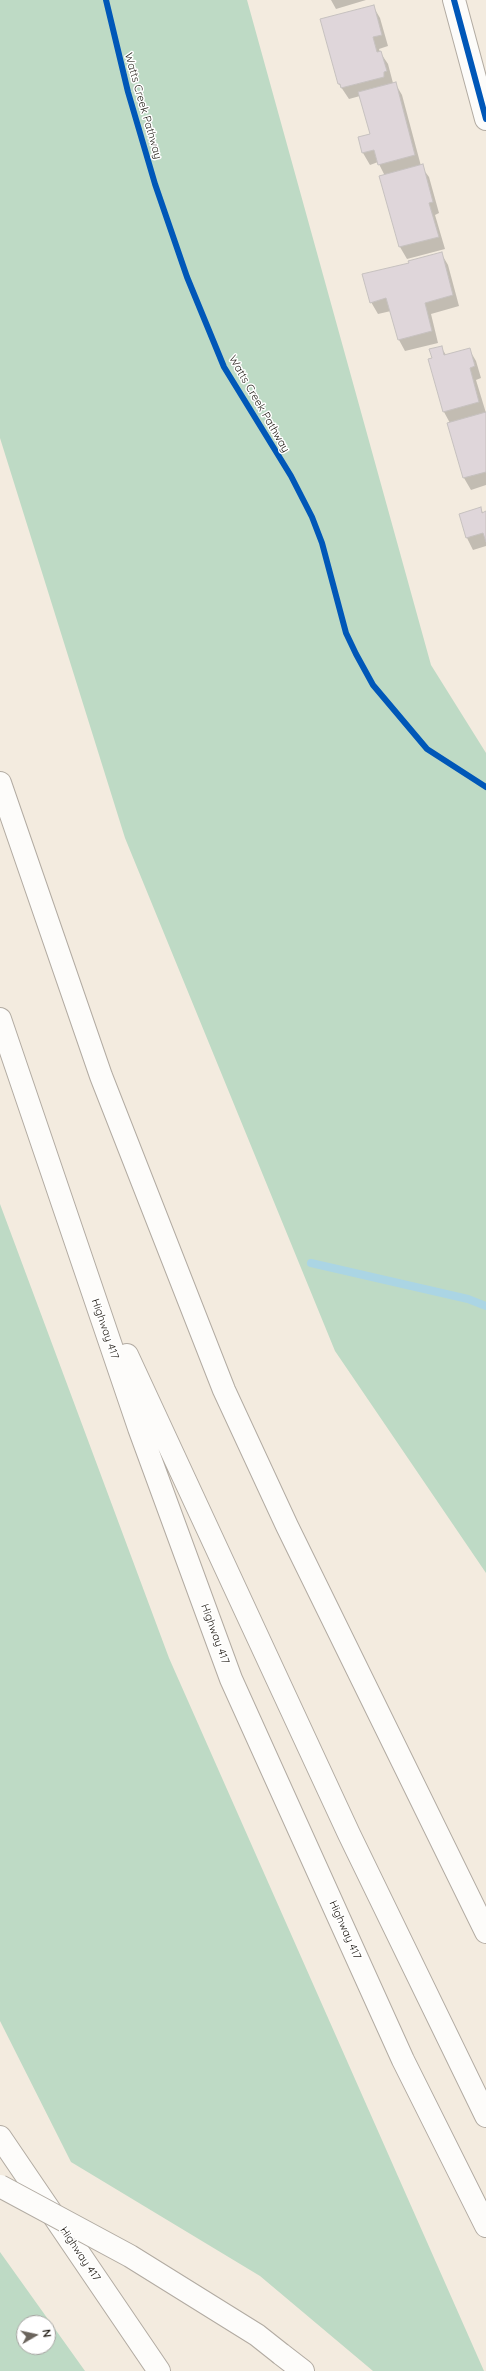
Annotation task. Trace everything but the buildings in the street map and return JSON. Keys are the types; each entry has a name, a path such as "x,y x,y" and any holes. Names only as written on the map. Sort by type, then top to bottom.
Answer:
{"main road":[{"path":"454,0 486,119"},
{"path":"0,783 101,1076 224,1390 287,1526 486,1932"},
{"name":"Highway 417","path":"0,1019 139,1428 231,1679 403,2060 486,2226"},
{"path":"78,1250 349,1834 486,2116"},
{"name":"Highway 417","path":"0,2137 159,2371"},
{"path":"0,2186 130,2256 257,2335 303,2371"}],"green space":[{"path":"0,0 247,0 431,665 486,753 486,1573 335,1351 125,838 0,438"},
{"path":"0,1204 169,1658 484,2371 373,2371 260,2276 71,2162 0,2021"},
{"path":"0,2252 45,2315 16,2315 16,2355 56,2355 56,2330 85,2371 0,2371"}],"waterway":[{"path":"311,1263 468,1299 486,1306"}],"cycle path":[{"name":"Watts Creek Pathway","path":"106,0 128,92 155,184 187,277 224,367 291,476 312,517 322,543 346,633 356,654 373,685 427,749 486,787"},
{"path":"454,0 486,119"}]}
